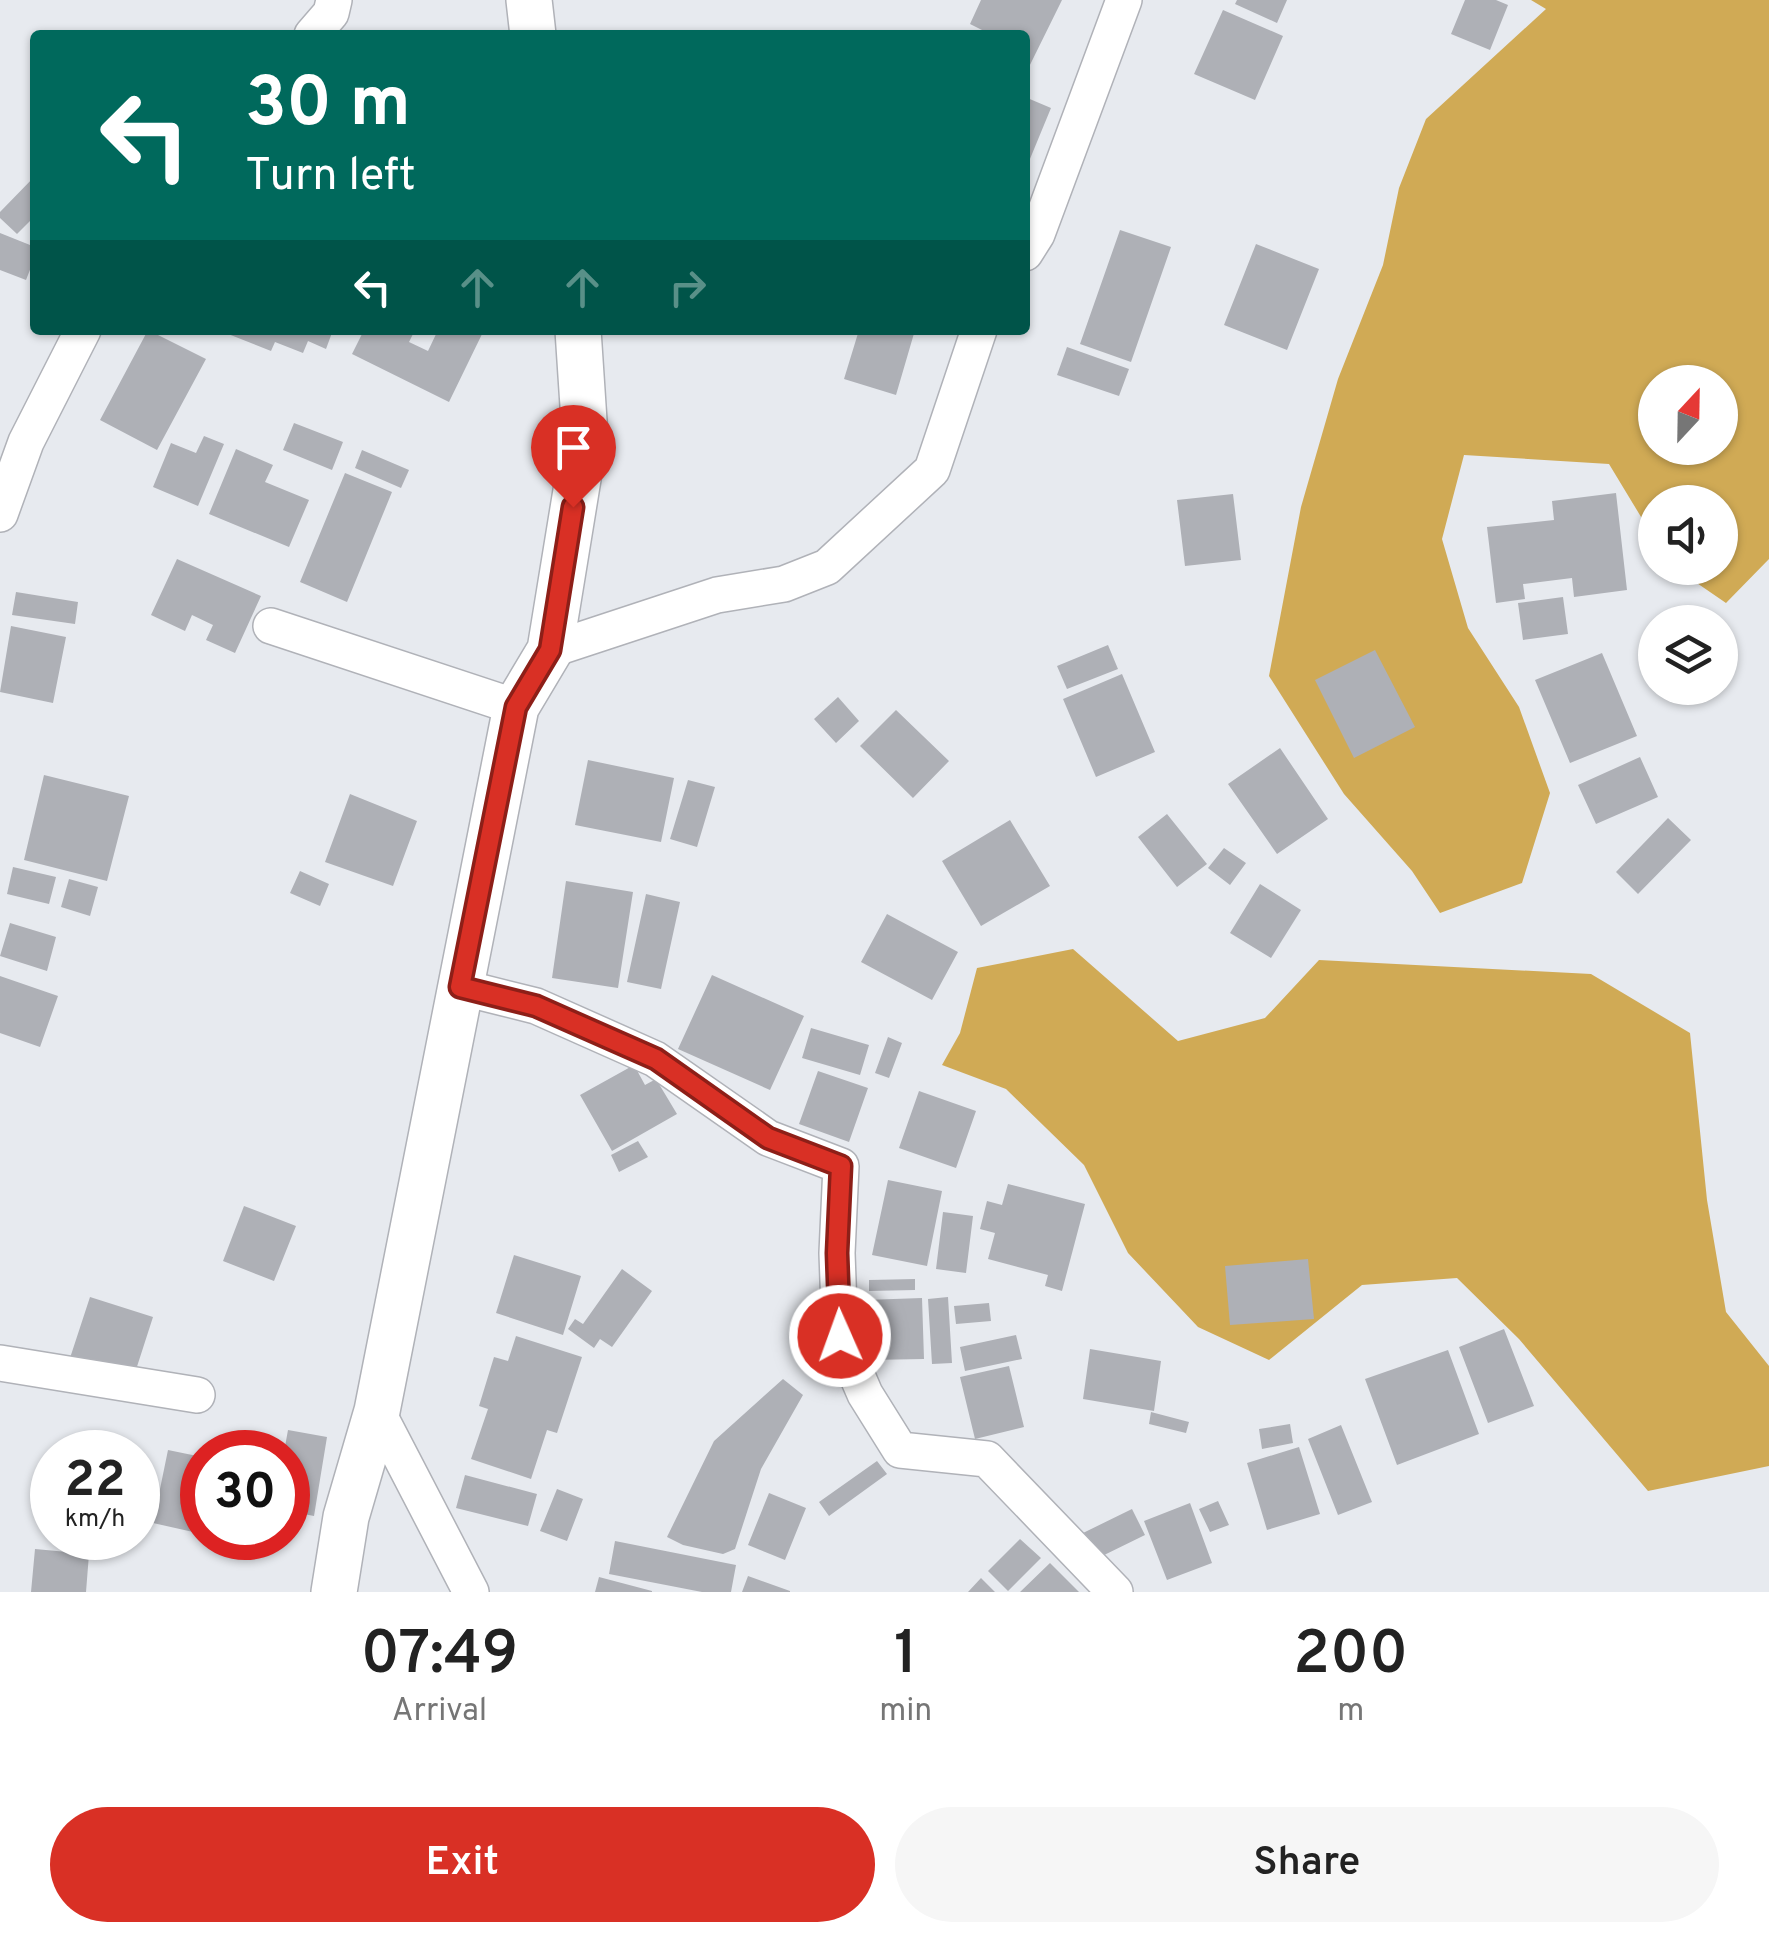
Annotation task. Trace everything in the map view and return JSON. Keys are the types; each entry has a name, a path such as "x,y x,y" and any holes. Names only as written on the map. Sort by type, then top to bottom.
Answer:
{"street":[{"path":"317,30 332,13 334,0"},
{"path":"529,0 532,30"},
{"path":"1030,245 1124,0"},
{"path":"0,514 26,442 80,335"},
{"path":"334,1592 346,1518 377,1411 516,707 550,650 584,436 578,335"},
{"path":"550,650 717,596 784,584 827,567 932,470 977,335"},
{"path":"271,626 516,707"},
{"path":"460,987 536,1006 656,1059 768,1138 841,1166 837,1253 840,1336 865,1394 900,1450 987,1460 1115,1592"},
{"path":"0,1363 197,1395"},
{"path":"377,1411 471,1592"}],"shaded area":[{"path":"1531,0 1769,0 1769,559 1726,603 1700,585 1738,585 1738,485 1638,485 1638,512 1609,464 1464,455 1442,539 1468,628 1519,707 1550,793 1522,883 1440,913 1412,871 1344,794 1269,676 1301,507 1338,379 1383,265 1399,188 1426,119 1546,9"},
{"path":"1073,949 1178,1041 1265,1018 1319,960 1591,974 1690,1033 1707,1200 1726,1312 1769,1366 1769,1466 1648,1491 1519,1339 1457,1278 1362,1285 1269,1360 1198,1327 1128,1253 1084,1165 1006,1089 942,1065 960,1033 977,968"}],"building":[{"path":"981,0 1062,0 1030,65 1030,30 982,30 970,24"},
{"path":"1237,0 1287,0 1277,23 1235,4"},
{"path":"1465,0 1496,0 1508,5 1490,50 1451,34"},
{"path":"1223,10 1283,36 1255,100 1194,74"},
{"path":"1030,99 1051,108 1030,159"},
{"path":"30,181 30,221 17,234 0,218 0,212"},
{"path":"1120,230 1171,247 1131,362 1080,344"},
{"path":"0,233 30,245 26,280 0,270"},
{"path":"1256,244 1319,269 1287,350 1224,325"},
{"path":"145,335 158,335 206,359 157,450 100,420"},
{"path":"231,335 331,335 326,349 308,341 303,353 275,342 271,351"},
{"path":"362,335 412,335 409,342 428,351 436,335 482,335 449,402 352,354"},
{"path":"857,335 914,335 896,395 844,379"},
{"path":"1067,347 1129,369 1119,396 1057,375"},
{"path":"294,423 343,442 332,470 283,450"},
{"path":"204,436 224,444 198,506 153,487 171,443 196,453"},
{"path":"236,449 273,465 265,482 309,500 289,547 209,514"},
{"path":"362,450 409,470 401,488 355,468"},
{"path":"345,473 392,492 347,602 300,582"},
{"path":"1616,493 1627,590 1574,597 1572,578 1523,584 1525,599 1496,603 1487,527 1554,520 1552,501"},
{"path":"1233,494 1241,560 1185,566 1177,500"},
{"path":"177,559 261,596 235,653 206,640 213,625 192,615 185,631 151,615"},
{"path":"16,592 78,602 75,624 12,615"},
{"path":"1563,597 1568,634 1523,640 1518,603"},
{"path":"11,626 66,637 53,703 0,692"},
{"path":"1108,645 1118,669 1067,689 1057,666"},
{"path":"1375,650 1415,727 1354,758 1315,680"},
{"path":"1602,653 1637,736 1570,763 1535,680"},
{"path":"1122,674 1155,752 1096,777 1063,699"},
{"path":"838,697 859,721 836,743 814,719"},
{"path":"896,710 949,761 913,798 860,746"},
{"path":"1280,748 1328,819 1277,854 1228,784"},
{"path":"1640,757 1658,797 1596,824 1578,785"},
{"path":"588,760 674,778 661,842 575,825"},
{"path":"44,775 129,796 107,881 24,860"},
{"path":"688,780 715,787 697,847 670,839"},
{"path":"350,794 417,821 393,886 325,862"},
{"path":"1167,814 1207,864 1177,887 1138,837"},
{"path":"1668,818 1691,840 1638,894 1616,872"},
{"path":"1010,820 1050,886 981,926 942,861"},
{"path":"1224,848 1246,863 1230,885 1208,868"},
{"path":"13,867 56,877 49,904 7,894"},
{"path":"300,871 329,884 320,906 290,893"},
{"path":"69,879 98,887 90,916 61,907"},
{"path":"566,881 633,892 618,988 552,978"},
{"path":"1260,884 1301,910 1271,958 1230,933"},
{"path":"646,894 680,902 661,989 627,982"},
{"path":"887,914 958,952 932,1000 861,962"},
{"path":"10,923 56,937 47,971 0,956"},
{"path":"712,975 804,1016 770,1090 678,1049"},
{"path":"0,976 58,996 40,1047 0,1033"},
{"path":"811,1028 869,1045 860,1075 802,1058"},
{"path":"888,1037 902,1043 889,1078 875,1073"},
{"path":"634,1065 645,1085 656,1079 677,1114 612,1151 580,1095"},
{"path":"818,1071 868,1088 849,1142 799,1124"},
{"path":"919,1091 976,1111 956,1168 899,1148"},
{"path":"638,1141 648,1157 619,1172 611,1155"},
{"path":"888,1180 942,1191 927,1266 872,1255"},
{"path":"1008,1184 1085,1204 1062,1291 1045,1286 1048,1275 988,1259 995,1233 980,1229 987,1201 1002,1205"},
{"path":"244,1206 296,1226 274,1281 223,1261"},
{"path":"943,1212 973,1216 966,1273 936,1269"},
{"path":"514,1255 581,1276 563,1335 496,1313"},
{"path":"1308,1259 1314,1319 1230,1325 1225,1266"},
{"path":"622,1269 652,1291 612,1347 600,1339 594,1348 568,1329 575,1319 583,1324"},
{"path":"915,1279 915,1290 869,1291 869,1280"},
{"path":"90,1297 153,1317 133,1379 70,1358"},
{"path":"948,1297 952,1363 932,1364 928,1299"},
{"path":"922,1298 924,1359 868,1360 865,1300"},
{"path":"989,1303 991,1321 956,1324 954,1306"},
{"path":"1504,1329 1534,1406 1488,1423 1459,1347"},
{"path":"1016,1335 1022,1359 965,1371 960,1347"},
{"path":"516,1336 582,1357 557,1433 547,1430 531,1479 471,1459 488,1409 479,1406 494,1357 508,1361"},
{"path":"1090,1349 1161,1361 1154,1411 1083,1399"},
{"path":"1448,1350 1479,1434 1397,1465 1365,1379"},
{"path":"1009,1366 1024,1427 975,1439 960,1377"},
{"path":"783,1379 803,1395 761,1469 735,1549 723,1554 683,1545 667,1537 714,1441"},
{"path":"1151,1412 1189,1422 1186,1433 1149,1424"},
{"path":"1290,1424 1293,1443 1262,1449 1259,1429"},
{"path":"1341,1425 1372,1502 1338,1515 1308,1439"},
{"path":"310,1434 327,1437 314,1516 310,1515"},
{"path":"1299,1447 1320,1514 1267,1530 1247,1463"},
{"path":"168,1450 180,1452 180,1529 160,1525 160,1489"},
{"path":"877,1461 887,1474 829,1516 819,1502"},
{"path":"465,1475 537,1494 528,1526 456,1508"},
{"path":"557,1489 583,1499 567,1541 540,1531"},
{"path":"769,1493 806,1508 785,1560 748,1545"},
{"path":"1218,1501 1229,1525 1210,1532 1199,1509"},
{"path":"1190,1503 1212,1563 1167,1580 1144,1521"},
{"path":"1132,1509 1145,1535 1096,1559 1083,1533"},
{"path":"1020,1539 1041,1558 1008,1591 988,1571"},
{"path":"615,1541 736,1565 731,1592 702,1592 609,1574"},
{"path":"34,1560 89,1560 86,1592 31,1592"},
{"path":"1050,1563 1079,1592 1020,1592"},
{"path":"748,1576 790,1591 790,1592 742,1592"},
{"path":"599,1577 652,1591 652,1592 595,1592"},
{"path":"981,1578 995,1592 968,1592"}],"route":[{"path":"573,507 550,650 516,707 460,987 536,1006 656,1059 768,1138 841,1166 837,1253 840,1336"}]}
